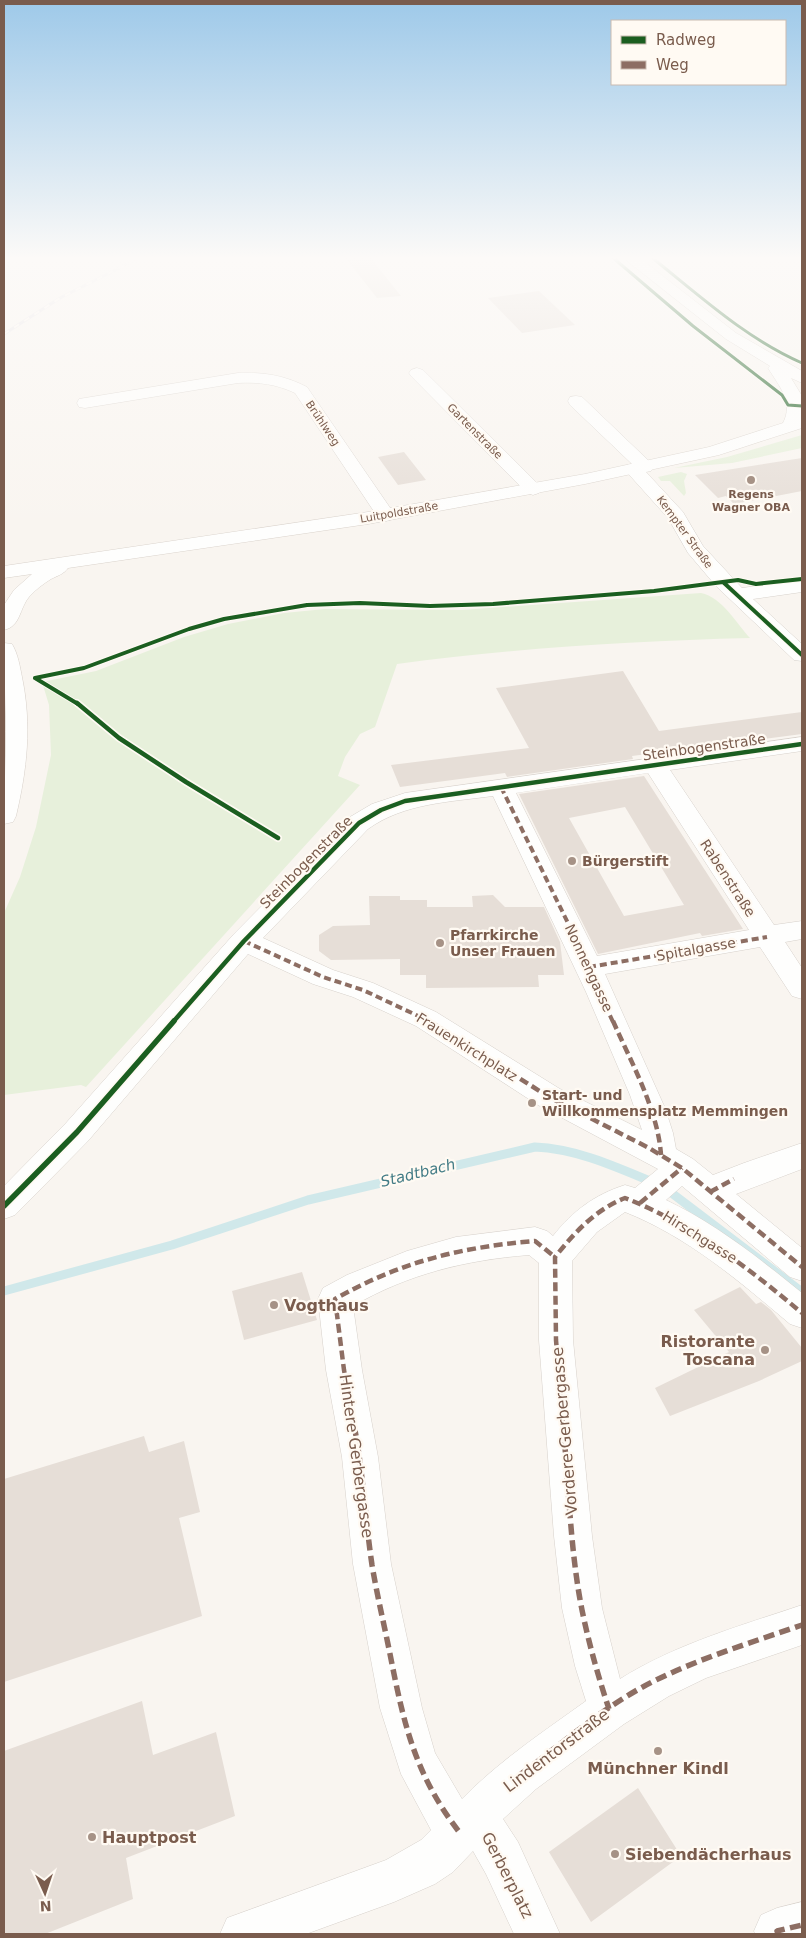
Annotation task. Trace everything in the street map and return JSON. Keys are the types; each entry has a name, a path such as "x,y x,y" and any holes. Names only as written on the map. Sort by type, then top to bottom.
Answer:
{"street":[{"path":"749,346 772,362 802,378"},
{"path":"772,362 798,398 800,406 796,425"},
{"name":"Gartenstraße","path":"417,373 533,488"},
{"name":"Brühlweg","path":"85,403 234,378 277,380 293,385 301,390 386,515"},
{"name":"Kempter Straße","path":"576,401 639,468 670,509 695,549 723,582 802,655"},
{"name":"Luitpoldstraße","path":"4,572 386,515 533,488 639,468 721,449 796,425"},
{"path":"4,624 10,618 13,606 30,584 50,571 84,559"},
{"path":"737,595 802,586"},
{"path":"4,649 18,715 18,736 17,757 4,816"},
{"name":"Steinbogenstraße","path":"4,1206 77,1132 244,941 347,836 373,813 383,807 405,801 802,744"},
{"name":"Rabenstraße","path":"655,766 802,989"},
{"name":"Nonnengasse","path":"502,787 589,967 648,1106 660,1142 661,1180"},
{"name":"Spitalgasse","path":"589,967 802,930"},
{"name":"Frauenkirchplatz","path":"244,941 323,977 363,990 426,1019 497,1066 549,1097 661,1180"},
{"path":"710,1192 752,1172 802,1156"},
{"path":"555,1257 595,1213 613,1202 661,1180 710,1192 802,1267"},
{"name":"Hirschgasse","path":"661,1180 675,1218 712,1242 762,1279 802,1313"},
{"name":"Hintere Gerbergasse","path":"469,1824 447,1816 429,1786 416,1760 401,1708 372,1564 360,1457 344,1370 335,1299 387,1271 445,1254 494,1243 536,1241 555,1257"},
{"name":"Vordere Gerbergasse","path":"555,1257 556,1340 573,1536 582,1608 595,1666 610,1709"},
{"name":"Lindentorstraße","path":"243,1934 394,1880 418,1868 437,1856 498,1793 521,1774 610,1709 654,1681 701,1660 802,1625"},
{"name":"Gerberplatz","path":"469,1824 502,1858 537,1934"},
{"path":"778,1934 778,1931 802,1925"}],"green space":[{"path":"802,435 802,448 732,463 674,468 727,457"},
{"path":"681,472 687,474 684,481 686,493 684,496 670,481 661,481 658,477"},
{"path":"701,593 722,605 750,638 573,646 397,664 375,727 360,734 345,757 338,776 360,785 86,1087 81,1085 4,1095 4,913 20,877 36,827 51,755 49,705 42,682 96,671 184,637 228,624 284,613 325,609 462,610"}],"building":[{"path":"404,452 426,480 398,485 378,457"},
{"name":"Regens Wagner OBA","path":"802,458 802,491 734,504 726,496 718,498 695,475"},
{"path":"623,671 659,731 802,712 802,734 632,756 633,759 507,777 505,773 400,787 391,765 529,748 496,688"},
{"name":"Bürgerstift","path":"644,776 743,929 702,936 700,933 598,954 519,794","holes":["625,807 684,905 624,916 569,818"]},
{"name":"Pfarrkirche Unser Frauen","path":"493,895 505,907 544,907 560,942 564,975 538,975 539,987 426,988 426,975 400,975 400,959 331,960 319,951 319,935 333,926 370,925 369,896 400,896 400,900 427,900 427,907 473,907 472,896"},
{"name":"Vogthaus","path":"302,1272 317,1320 244,1340 232,1291"},
{"name":"Ristorante Toscana","path":"740,1287 756,1304 761,1302 771,1310 802,1348 802,1361 759,1381 670,1416 655,1388 729,1352 694,1310"},
{"path":"144,1436 149,1452 184,1441 200,1512 179,1518 202,1616 4,1682 4,1479"},
{"name":"Hauptpost","path":"142,1701 153,1755 216,1732 235,1816 126,1858 133,1899 45,1934 4,1934 4,1751"},
{"name":"Siebendächerhaus","path":"638,1788 681,1856 591,1922 549,1852"}],"waterway":[{"name":"Stadtbach","path":"4,1291 172,1245 308,1200 535,1147 551,1148 582,1155 655,1183"},
{"name":"Stadtbach","path":"665,1188 802,1292"}],"marked path":[{"path":"501,787 600,992 645,1095 655,1120 661,1155"},
{"path":"589,967 767,937"},
{"path":"244,941 323,977 363,990 426,1019 549,1097 649,1148 682,1168 802,1267"},
{"path":"640,1203 682,1168"},
{"path":"710,1192 734,1179"},
{"path":"609,1709 595,1666 582,1608 573,1536 556,1340 555,1257 578,1230 595,1214 614,1202 625,1198 674,1219 719,1247 802,1313"},
{"path":"460,1833 429,1786 416,1759 401,1708 372,1564 360,1457 344,1370 335,1299 382,1274 431,1257 482,1246 535,1241 555,1257"},
{"path":"521,1774 609,1709 654,1681 701,1660 802,1625"},
{"path":"778,1934 777,1931 802,1925"}],"cycle path":[{"path":"719,346 782,395 788,405 802,406"},
{"path":"768,346 802,363"},
{"path":"35,678 84,668 189,629 224,619 307,605 360,603 430,606 493,604 654,591 738,580 756,584 802,579"},
{"path":"723,582 802,655"},
{"path":"35,678 73,700 119,738 186,782 278,838"},
{"path":"4,1206 77,1132 244,941 359,823 370,816 386,807 405,801 802,744"}],"place":[{"name":"Regens Wagner OBA","path":"751,480"},
{"name":"Bürgerstift","path":"572,861"},
{"name":"Pfarrkirche Unser Frauen","path":"440,943"},
{"name":"Start- und Willkommensplatz Memmingen","path":"532,1103"},
{"name":"Vogthaus","path":"274,1305"},
{"name":"Ristorante Toscana","path":"765,1350"},
{"name":"Münchner Kindl","path":"658,1751"},
{"name":"Hauptpost","path":"92,1837"},
{"name":"Siebendächerhaus","path":"615,1854"}]}
